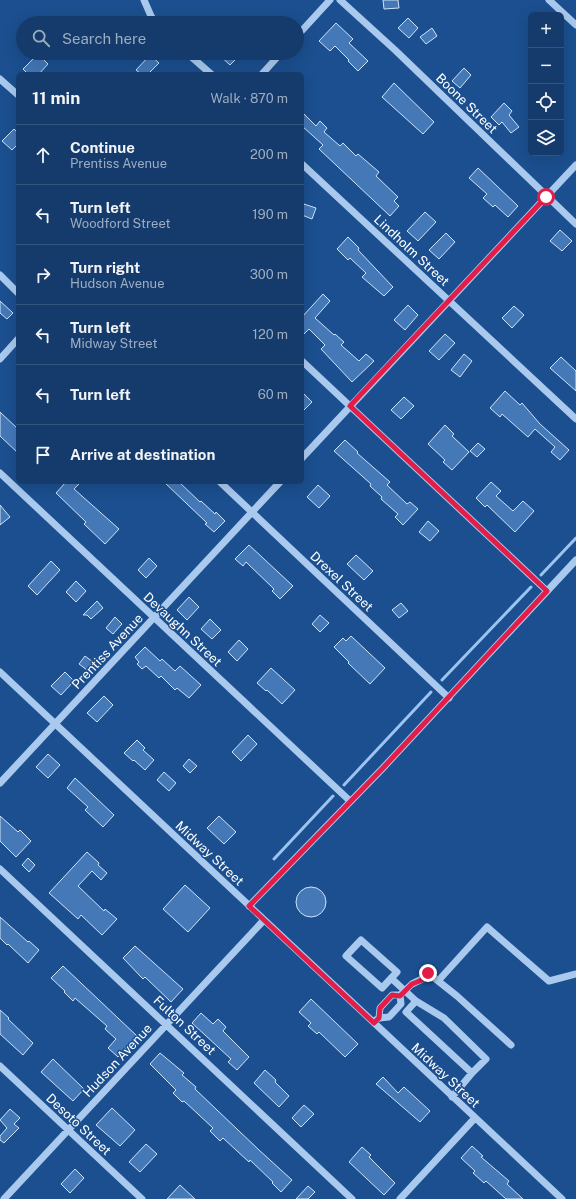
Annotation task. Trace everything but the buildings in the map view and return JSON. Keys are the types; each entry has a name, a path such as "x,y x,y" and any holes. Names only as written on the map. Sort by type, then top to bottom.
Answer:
{"street":[{"path":"144,0 151,16"},
{"path":"304,28 330,0"},
{"name":"Boone Street","path":"340,0 395,50 546,197 576,224"},
{"path":"549,0 576,25"},
{"path":"195,60 209,72"},
{"path":"264,72 275,60"},
{"path":"0,78 16,93"},
{"path":"304,456 576,165"},
{"name":"Lindholm Street","path":"304,166 576,419"},
{"path":"0,276 16,290"},
{"path":"0,359 16,341"},
{"path":"304,363 547,591"},
{"name":"Devaughn Street","path":"0,473 350,801"},
{"name":"Drexel Street","path":"222,484 449,698"},
{"name":"Prentiss Avenue","path":"0,783 278,484"},
{"path":"249,906 449,698 576,560"},
{"name":"Midway Street","path":"0,672 264,920 376,1020 452,1097 562,1199"},
{"name":"Fulton Street","path":"0,869 352,1199"},
{"name":"Hudson Avenue","path":"4,1199 264,920"},
{"path":"438,981 487,927 549,981 576,974"},
{"path":"361,940 397,972 392,978 382,988 346,956 361,940"},
{"path":"376,1020 389,1017 401,1004 403,993 412,984 422,980 428,973 457,996 511,1045"},
{"path":"392,978 403,993 444,1018 486,1059 452,1097"},
{"path":"376,1020 380,1008 392,995 403,993"},
{"path":"416,1000 406,1012 472,1074"},
{"path":"382,1006 392,1014"},
{"name":"Desoto Street","path":"0,1066 142,1199"},
{"path":"400,1199 475,1118"}],"waterway":[{"path":"541,575 576,538"},
{"path":"442,680 531,587"},
{"path":"344,785 431,692"},
{"path":"274,859 333,796"}],"route":[{"path":"428,973 422,980 412,984 400,996 392,995 380,1008 379,1018 374,1023 249,906 382,769 547,591 350,406 546,197"}]}
